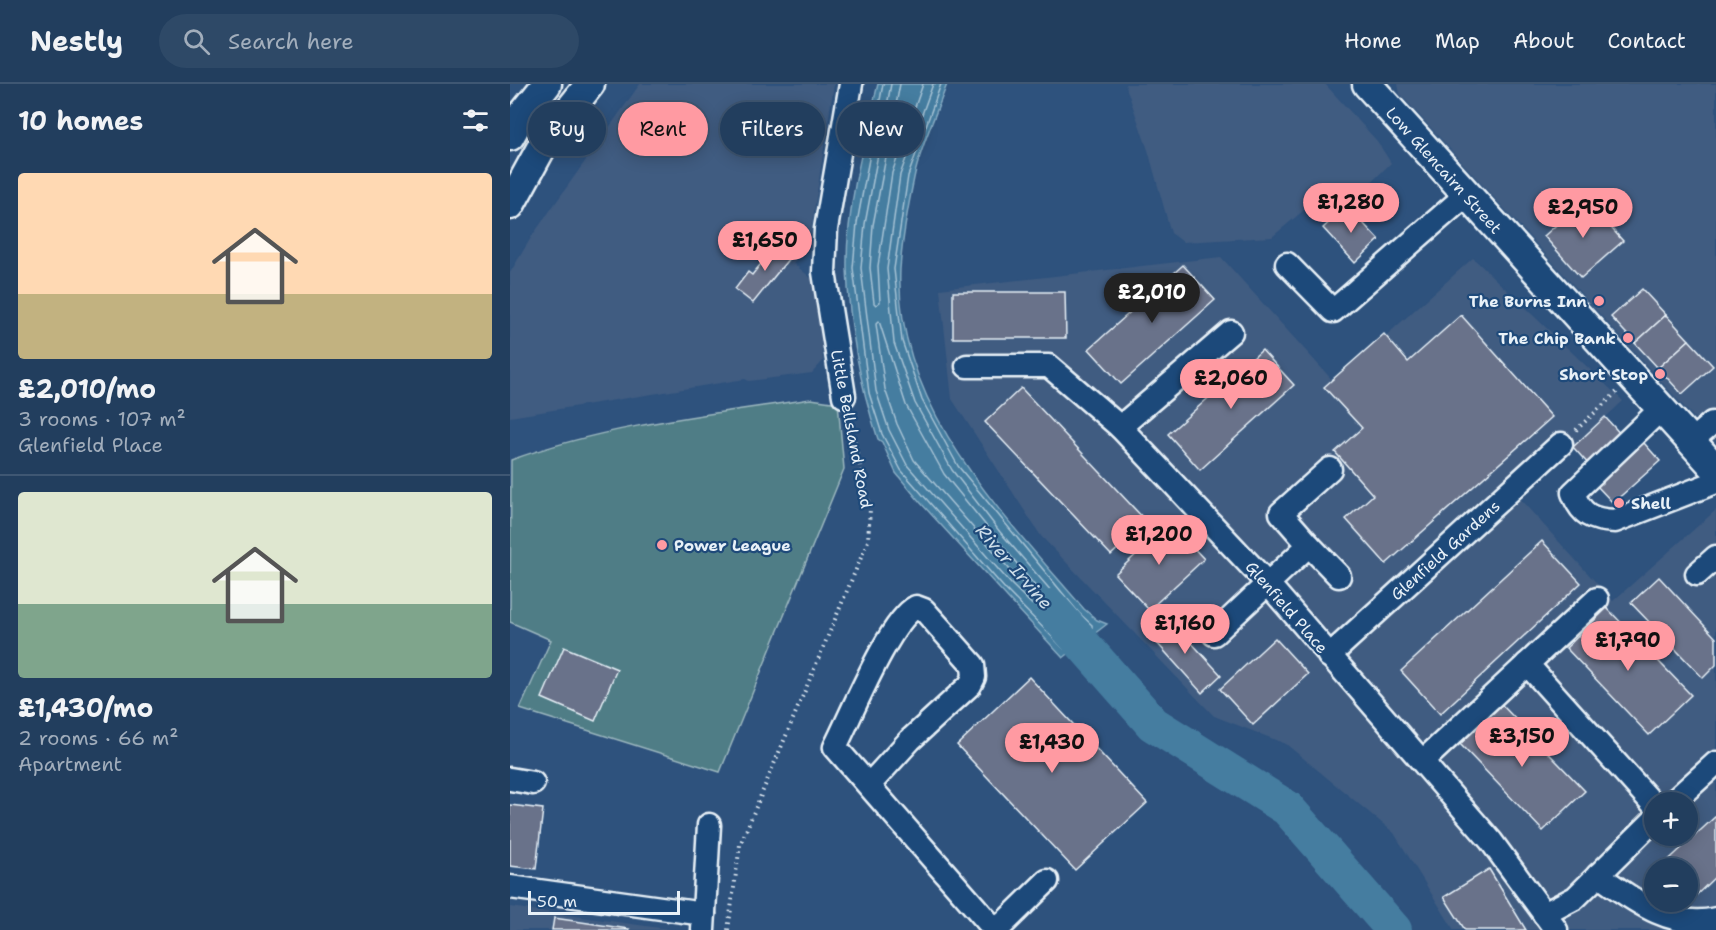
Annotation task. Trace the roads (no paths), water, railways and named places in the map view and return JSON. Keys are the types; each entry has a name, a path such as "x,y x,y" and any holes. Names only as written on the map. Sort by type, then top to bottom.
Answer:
{"main road":[{"path":"510,136 520,118 547,84"},
{"path":"510,205 545,141 590,84"},
{"name":"Low Glencairn Street","path":"1367,84 1716,469"}],"street":[{"name":"Little Bellsland Road","path":"844,396 824,272 826,229 851,84"},
{"path":"1287,264 1333,311 1466,195"},
{"path":"1120,427 1232,332"},
{"name":"Glenfield Place","path":"967,366 1049,366 1120,427 1268,584 1329,656 1424,761 1491,841 1550,922"},
{"path":"1661,409 1573,493 1578,508 1597,520 1615,521 1716,482"},
{"path":"1691,441 1712,423"},
{"name":"Glenfield Gardens","path":"1329,656 1561,444"},
{"path":"1330,469 1281,513 1339,576"},
{"path":"1214,634 1309,545"},
{"path":"1698,574 1716,557"},
{"path":"1424,761 1597,599"},
{"path":"870,785 910,740 970,686 974,677 973,665 924,610 916,607 902,617 887,640 835,747 996,930 1047,881"},
{"path":"1527,664 1644,795"},
{"path":"1684,792 1716,763"},
{"path":"510,779 533,783"},
{"path":"510,887 704,922 709,825"},
{"path":"1550,922 1644,830"},
{"path":"1598,875 1651,913 1694,925 1716,919"}],"water":[{"path":"878,84 947,84 924,144 924,102 874,102"},
{"path":"861,156 920,156 910,200 900,269 903,319 915,366 934,411 959,454 988,495 1084,609 1097,620 1107,624 1063,658 920,502 896,473 882,442 878,439 866,397 850,311 847,246"}],"waterway":[{"name":"River Irvine","path":"1050,607 1153,724 1287,808 1394,930"}],"place":[{"name":"The Burns Inn","path":"1599,301"},
{"name":"The Chip Bank","path":"1628,338"},
{"name":"Short Stop","path":"1660,374"},
{"name":"Shell","path":"1619,503"},
{"name":"Power League","path":"662,545"}]}
